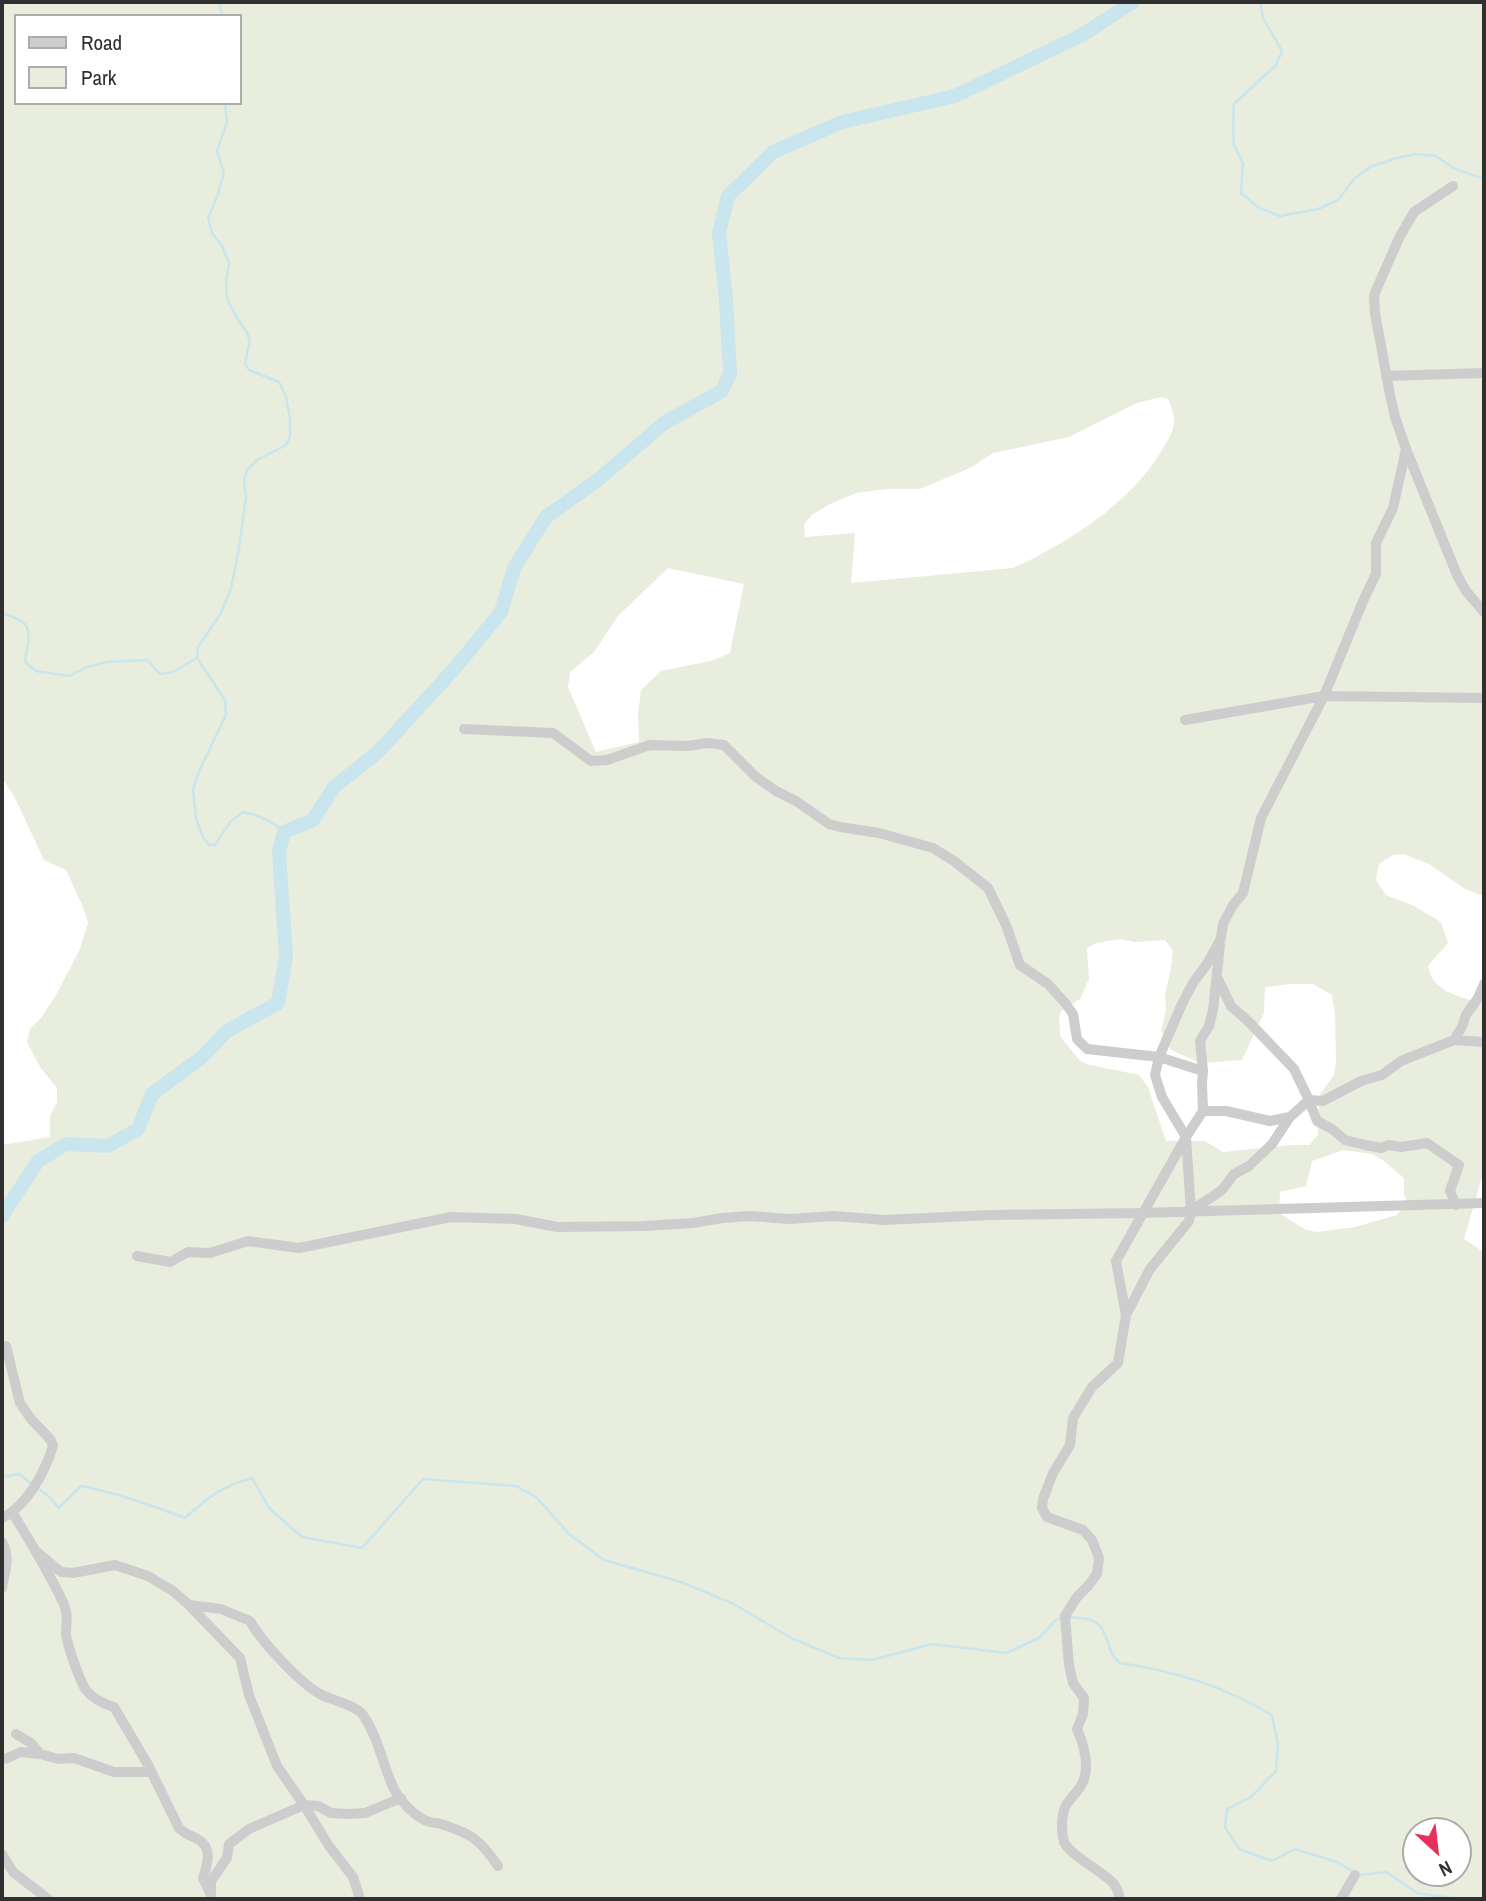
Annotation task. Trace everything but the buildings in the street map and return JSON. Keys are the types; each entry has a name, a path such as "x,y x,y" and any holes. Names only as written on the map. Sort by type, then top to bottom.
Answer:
{"street":[{"path":"1453,186 1414,212 1399,238 1374,295 1375,313 1395,417 1406,449 1457,575 1466,591 1484,612"},
{"path":"1387,376 1484,373"},
{"path":"1126,1315 1116,1261 1203,1111 1200,1041 1209,1026 1223,924 1243,892 1261,818 1324,696 1376,574 1376,543 1393,508 1406,449"},
{"path":"1185,720 1324,696 1484,698"},
{"path":"464,729 553,733 591,761 607,760 650,745 724,745 756,777 829,824 933,848 988,888 1020,965 1048,984 1066,1004 1073,1014 1077,1039 1087,1049 1159,1056 1203,1071"},
{"path":"1120,1899 1115,1885 1069,1850 1064,1842 1063,1828 1065,1806 1084,1780 1085,1764 1085,1748 1077,1729 1083,1714 1084,1698 1073,1683 1065,1616 1097,1573 1099,1558 1092,1540 1083,1530 1047,1517 1042,1508 1054,1474 1070,1445 1073,1418 1092,1387 1118,1363 1126,1315 1150,1269 1189,1221 1191,1211 1186,1137 1162,1097 1155,1075 1159,1056 1182,1004 1221,938"},
{"path":"1217,979 1231,1006 1294,1069 1317,1121 1345,1140 1381,1148 1427,1143 1459,1165 1450,1191 1456,1205"},
{"path":"1454,1040 1484,984"},
{"path":"1191,1211 1222,1189 1234,1174 1249,1166 1272,1144 1290,1117 1309,1100 1323,1101 1361,1081 1382,1075 1401,1061 1454,1040 1484,1042"},
{"path":"1203,1111 1226,1111 1270,1121 1290,1117"},
{"path":"137,1256 170,1262 188,1252 210,1254 248,1241 299,1248 451,1217 516,1219 557,1227 645,1226 750,1216 790,1219 833,1216 885,1220 1484,1203"},
{"path":"2,1518 24,1503 47,1464 53,1446 20,1403 6,1346"},
{"path":"12,1512 64,1604 70,1654 86,1689 104,1704 114,1707 147,1763 179,1829 186,1835 201,1840 208,1853 204,1878 212,1897"},
{"path":"2,1542 8,1557 2,1588"},
{"path":"37,1552 61,1572 73,1573 115,1565 148,1576 173,1591 189,1605 240,1658 249,1695 277,1766 329,1846 353,1877 360,1899"},
{"path":"189,1605 221,1609 250,1621 273,1651 318,1693 360,1711 375,1734 394,1790 415,1814 434,1824 464,1831 475,1838 498,1866"},
{"path":"16,1734 31,1743 40,1754"},
{"path":"2,1759 21,1752 58,1759 74,1758 114,1772 150,1772"},
{"path":"212,1897 211,1881 227,1858 229,1844 249,1829 304,1805 318,1806 331,1812 356,1814 381,1808 401,1798"},
{"path":"2,1854 13,1872 48,1899"},
{"path":"1341,1899 1354,1875"}],"green space":[{"path":"2,2 1484,2 1484,892 1481,895 1465,889 1429,864 1403,854 1393,855 1379,864 1376,880 1386,895 1414,906 1441,922 1448,943 1428,966 1435,982 1449,992 1484,1004 1484,1178 1481,1180 1464,1239 1484,1252 1484,1899 2,1899 2,1145 50,1137 50,1116 57,1102 57,1088 40,1067 27,1042 30,1029 56,995 79,951 88,923 66,870 44,860 14,796 2,778","holes":["1161,397 1168,399 1174,424 1172,432 1149,469 1097,520 1013,568 851,583 855,533 805,537 804,524 812,515 856,493 886,489 920,489 972,467 993,453 1069,437 1137,403","668,568 744,584 730,653 711,661 661,671 641,690 639,742 596,752 568,687 570,672 594,652 618,616","1120,939 1135,942 1165,940 1173,951 1161,1031 1171,1050 1200,1063 1242,1060 1264,1013 1265,987 1313,984 1332,995 1335,1013 1334,1075 1319,1096 1318,1135 1309,1145 1223,1152 1205,1141 1166,1141 1148,1087 1139,1075 1080,1061 1060,1036 1059,1017 1061,1011 1080,999 1089,979 1087,948 1097,943","1343,1150 1372,1154 1404,1178 1407,1201 1397,1215 1355,1227 1317,1232 1306,1230 1279,1213 1280,1192 1306,1186 1312,1161"]}],"waterway":[{"path":"219,2 222,14"},
{"path":"2,1216 38,1161 66,1144 108,1146 138,1129 152,1094 201,1058 227,1031 278,1003 286,956 279,852 284,832 313,820 334,787 378,752 455,668 501,612 514,568 546,517 599,479 664,423 722,391 730,373 719,233 728,196 773,152 842,122 955,96 1082,35 1133,2"},
{"path":"1128,5 1138,2"},
{"path":"1260,2 1263,18 1282,51 1276,65 1234,104 1233,129 1234,145 1243,163 1241,193 1259,208 1280,216 1318,209 1338,200 1354,179 1370,167 1415,154 1436,156 1453,168 1484,179"},
{"path":"225,105 227,122 217,151 224,173 208,218 212,233 222,246 229,263 227,299 250,341 245,363 249,370 279,382 286,396 290,437 286,445 257,460 247,470 244,480 246,497 231,588 221,613 198,647 197,658 225,700 226,715 193,789 196,819 209,845 215,845 230,822 243,812 265,819 284,832"},
{"path":"2,613 26,625 29,636 25,662 36,671 69,676 87,667 107,662 147,660 160,674 173,672 195,659"},
{"path":"2,1477 19,1474 32,1484"},
{"path":"37,1487 59,1508 81,1486 185,1518 231,1485 252,1478 269,1508 302,1537 362,1548 423,1479 516,1486 536,1497 569,1534 604,1560 681,1582 734,1604 791,1638 839,1658 872,1660 932,1644 1006,1653 1039,1638 1061,1618"},
{"path":"1068,1617 1097,1623 1105,1634 1115,1659 1120,1663 1160,1670 1198,1681 1272,1715 1278,1746 1276,1771 1251,1797 1227,1809 1225,1827 1239,1849 1272,1861 1295,1849 1337,1862 1354,1872"},
{"path":"1360,1875 1386,1872 1417,1893 1458,1899"}]}
